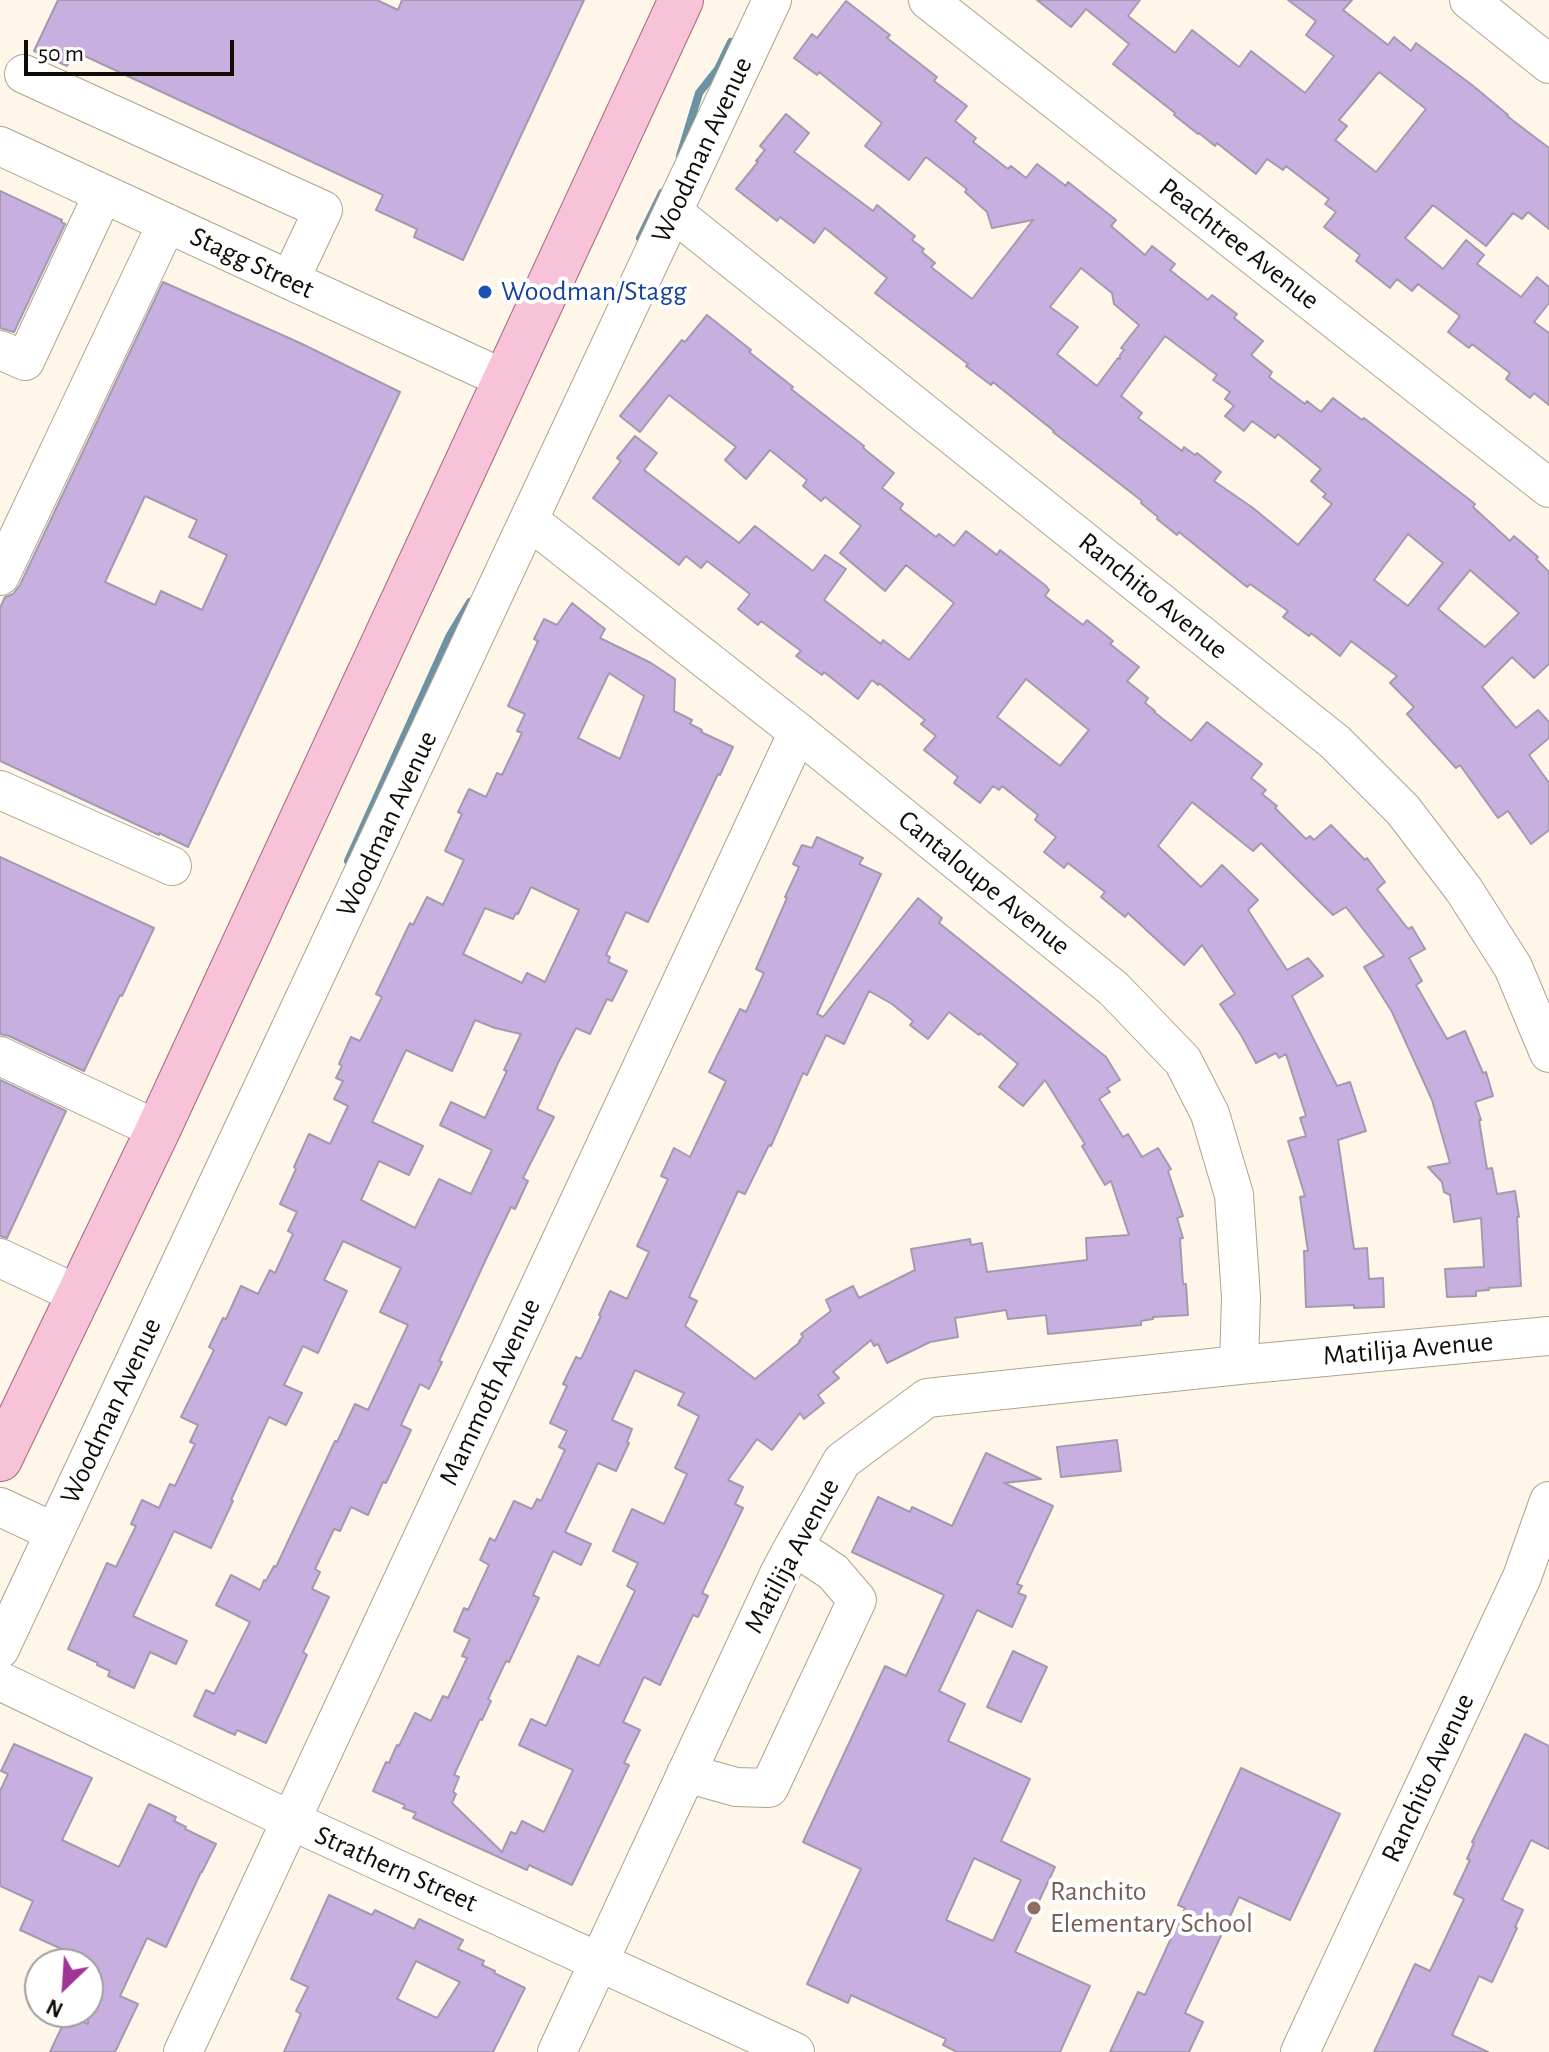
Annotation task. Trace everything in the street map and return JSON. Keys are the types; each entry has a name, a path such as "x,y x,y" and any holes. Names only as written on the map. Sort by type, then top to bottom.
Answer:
{"main road":[{"path":"0,1459 158,1130 681,0"}],"street":[{"name":"Woodman Avenue","path":"0,1649 772,0"},
{"name":"Peachtree Avenue","path":"928,0 1549,488"},
{"path":"1469,0 1549,64"},
{"path":"24,74 323,210 290,280"},
{"name":"Stagg Street","path":"0,146 504,379"},
{"path":"0,350 25,361 103,194"},
{"name":"Ranchito Avenue","path":"673,212 1335,742 1403,810 1464,890 1513,967 1549,1053"},
{"path":"0,576 167,223"},
{"name":"Cantaloupe Avenue","path":"530,521 798,732 1114,989 1183,1061 1210,1114 1234,1195 1241,1297 1239,1365"},
{"name":"Mammoth Avenue","path":"183,2052 798,732"},
{"path":"0,790 172,866"},
{"path":"0,1056 158,1130"},
{"path":"0,1258 79,1295"},
{"name":"Matilija Avenue","path":"557,2052 779,1574 842,1461 927,1398 1549,1336"},
{"name":"Ranchito Avenue","path":"1300,2052 1522,1577 1549,1501"},
{"path":"0,1507 54,1532"},
{"path":"686,1773 736,1787 769,1788 857,1600 833,1572 794,1546"},
{"name":"Strathern Street","path":"0,1681 290,1820 795,2052"}],"building":[{"path":"58,0 377,0 398,10 402,0 584,0 463,260 414,237 417,229 376,210 383,195 74,51 67,66 34,51"},
{"path":"1037,0 1140,0 1128,16 1175,53 1192,30 1239,67 1251,51 1305,93 1334,56 1306,35 1316,21 1288,0 1352,0 1343,10 1388,45 1394,37 1411,51 1416,43 1472,85 1549,148 1549,229 1528,212 1522,219 1513,213 1486,246 1433,205 1405,238 1443,269 1466,240 1484,255 1477,264 1521,297 1537,277 1549,287 1549,303 1534,322 1549,333 1549,405 1534,393 1530,398 1506,379 1510,373 1472,344 1469,348 1448,332 1460,316 1418,284 1412,291 1397,279 1390,288 1356,261 1360,255 1324,227 1336,212 1325,204 1329,199 1286,166 1283,170 1267,159 1256,174 1217,143 1215,146 1198,134 1113,64 1129,44 1086,9 1071,27","holes":["1379,72 1426,109 1376,172 1335,140 1347,126 1339,120"]},
{"path":"846,1 890,35 887,38 937,77 934,81 967,106 955,121 976,138 973,142 1008,169 1011,166 1026,178 1037,164 1066,186 1068,182 1116,220 1111,226 1145,255 1152,246 1175,264 1170,270 1208,300 1212,295 1237,314 1234,318 1263,341 1251,355 1272,372 1269,377 1321,412 1333,398 1362,420 1364,418 1475,504 1473,507 1510,541 1514,536 1538,557 1536,559 1549,572 1549,664 1534,678 1512,657 1482,687 1516,728 1538,710 1549,722 1549,738 1529,755 1549,783 1549,830 1531,844 1508,811 1498,818 1460,765 1456,768 1407,714 1414,707 1390,683 1397,676 1351,641 1340,656 1311,633 1309,636 1283,617 1288,611 1250,584 1247,587 1179,532 1177,535 1157,519 1142,501 875,293 887,278 825,228 814,243 780,217 777,221 736,189 765,150 760,146 786,114 809,133 794,152 873,211 877,205 915,236 912,240 935,263 931,267 972,299 1033,220 992,228 987,212 965,192 967,189 926,157 909,180 865,146 882,123 819,72 817,75 794,58 812,34 817,38","holes":["1081,268 1112,293 1114,304 1139,325 1121,348 1124,350 1120,359 1097,386 1057,354 1078,327 1050,307","1165,336 1217,375 1213,380 1230,392 1225,399 1234,406 1225,416 1244,431 1252,421 1275,438 1278,434 1321,469 1311,481 1332,504 1298,545 1214,481 1221,472 1197,453 1195,455 1184,447 1182,451 1138,418 1142,413 1121,396","1408,534 1443,563 1408,606 1374,580","1470,570 1519,613 1485,647 1438,609"]},
{"path":"0,191 65,224 14,332 0,328"},
{"path":"163,282 400,392 188,847 0,761 0,608 5,597 13,594 20,585","holes":["145,496 197,520 189,537 227,555 202,610 161,591 155,605 105,582"]},
{"path":"707,315 894,473 882,488 903,504 900,509 936,537 939,534 954,546 966,531 997,555 1000,550 1046,586 1049,590 1045,596 1083,625 1087,620 1139,667 1127,681 1148,698 1145,703 1154,712 1191,741 1207,722 1262,764 1251,778 1266,790 1262,794 1306,839 1310,836 1314,840 1331,825 1365,860 1367,858 1385,882 1377,889 1408,929 1412,927 1425,949 1409,958 1422,981 1416,985 1447,1039 1465,1031 1483,1073 1486,1072 1493,1096 1475,1102 1481,1120 1487,1169 1492,1168 1497,1194 1515,1191 1521,1286 1488,1288 1476,1291 1476,1296 1447,1297 1445,1269 1484,1267 1481,1218 1454,1222 1450,1195 1444,1192 1442,1182 1428,1167 1450,1163 1432,1100 1392,1012 1364,967 1384,956 1346,907 1333,915 1261,843 1253,851 1192,802 1158,846 1201,887 1222,865 1258,900 1248,910 1287,970 1308,958 1323,976 1292,996 1337,1086 1350,1082 1366,1131 1338,1140 1354,1249 1367,1248 1369,1279 1383,1278 1384,1307 1306,1307 1304,1251 1308,1251 1300,1197 1305,1196 1288,1141 1306,1136 1300,1118 1306,1116 1286,1054 1279,1058 1276,1053 1256,1063 1220,1004 1235,994 1202,945 1184,965 1128,913 1125,917 1101,897 1105,892 1068,863 1064,868 1044,852 1056,837 1035,820 1038,815 1002,786 999,790 993,786 980,803 954,783 958,777 924,750 936,736 921,724 925,720 879,683 872,680 858,699 824,672 822,675 796,656 801,651 761,621 758,625 738,609 750,594 707,561 701,568 686,556 679,565 593,498 621,461 617,458 635,436 657,453 644,470 739,543 755,526 813,571 825,555 846,569 824,600 881,644 883,640 909,660 954,603 906,565 885,591 840,553 861,526 825,497 821,501 803,486 807,480 770,450 746,479 725,460 736,447 669,395 640,432 620,416 682,340 685,342","holes":["1026,679 1089,730 1060,766 997,717"]},
{"path":"572,603 605,629 600,638 651,663 675,679 674,711 692,720 690,724 701,732 733,747 648,922 626,912 606,955 610,957 608,962 627,971 612,1001 607,999 590,1034 576,1028 558,1063 537,1109 554,1117 523,1178 528,1181 515,1209 511,1207 487,1257 429,1389 420,1384 401,1425 411,1430 386,1483 383,1482 368,1515 351,1507 340,1531 334,1529 315,1569 320,1572 312,1589 329,1597 303,1652 307,1655 266,1743 237,1730 235,1735 194,1716 206,1690 214,1694 250,1622 216,1605 231,1575 260,1590 264,1580 276,1567 355,1404 368,1410 408,1325 380,1312 401,1268 343,1241 324,1280 347,1291 318,1353 303,1346 284,1385 302,1393 286,1425 269,1417 211,1548 174,1531 133,1616 187,1641 176,1664 150,1652 134,1688 108,1676 110,1671 98,1663 68,1649 107,1563 116,1567 136,1526 131,1524 142,1500 159,1508 170,1484 175,1486 195,1444 190,1442 198,1425 181,1417 214,1350 209,1347 241,1286 258,1294 270,1270 275,1273 293,1234 288,1231 297,1212 280,1204 296,1169 294,1167 309,1134 330,1144 348,1106 334,1099 343,1081 336,1078 342,1066 339,1064 351,1037 360,1041 382,997 376,994 410,923 413,925 427,897 443,905 464,860 445,851 462,814 458,812 469,789 486,797 497,773 502,775 522,733 517,731 525,714 508,706 538,641 534,639 544,619 557,625","holes":["609,673 644,696 620,759 578,738","531,887 579,910 545,982 527,973 522,983 463,954 485,908 513,919","475,1020 521,1034 485,1118 451,1102 440,1125 492,1150 471,1194 439,1179 415,1228 361,1200 379,1161 409,1175 423,1146 372,1122 406,1050 452,1071"]},
{"path":"817,837 863,858 859,864 881,874 817,1014 823,1017 918,898 942,918 939,923 1106,1057 1120,1080 1107,1088 1110,1092 1099,1099 1123,1137 1128,1134 1142,1157 1158,1148 1171,1169 1168,1171 1183,1216 1177,1218 1183,1238 1180,1239 1188,1315 1153,1317 1141,1321 1141,1325 1048,1334 1046,1315 1008,1319 1006,1310 955,1318 958,1337 930,1342 887,1363 878,1344 874,1346 871,1340 833,1372 839,1378 818,1395 824,1403 804,1419 800,1413 772,1450 757,1439 728,1480 743,1487 735,1504 743,1508 702,1593 708,1596 698,1617 693,1615 660,1685 644,1677 623,1722 640,1730 624,1763 629,1765 572,1885 529,1865 527,1870 413,1818 416,1813 403,1808 405,1805 373,1791 415,1713 431,1721 443,1696 448,1698 467,1658 462,1656 470,1639 454,1631 464,1608 468,1610 489,1565 480,1560 490,1538 495,1541 514,1501 532,1509 537,1499 541,1501 565,1450 559,1447 567,1431 550,1423 567,1386 563,1384 576,1357 581,1359 610,1291 627,1299 649,1252 637,1246 668,1179 661,1176 674,1148 690,1157 726,1081 709,1072 740,1009 746,1012 764,973 756,969 799,867 793,864 802,845 812,848","holes":["869,991 913,1021 910,1025 928,1039 949,1012 980,1033 1018,1064 999,1087 1023,1106 1045,1080 1085,1144 1082,1146 1105,1185 1111,1181 1129,1235 1086,1238 1087,1260 987,1272 982,1243 971,1245 970,1239 911,1249 915,1270 859,1298 853,1286 826,1300 831,1311 801,1334 800,1342 755,1379 685,1326 697,1301 689,1297 738,1191 745,1194 771,1146 803,1073 807,1075 826,1035 844,1044","635,1370 684,1393 678,1405 699,1416 675,1468 687,1474 664,1524 632,1509 613,1551 638,1563 627,1586 635,1591 599,1666 578,1656 546,1726 531,1719 519,1745 573,1770 544,1832 522,1821 516,1834 511,1832 502,1852 452,1803 459,1777 454,1775 491,1701 488,1699 506,1661 509,1662 539,1598 533,1595 553,1551 581,1565 591,1544 565,1532 598,1463 616,1471 629,1443 632,1429 612,1420"]},
{"path":"0,857 154,928 84,1071 0,1034"},
{"path":"0,1080 66,1111 7,1238 0,1236"},
{"path":"1117,1440 1121,1471 1061,1477 1057,1447"},
{"path":"986,1453 1041,1479 1004,1483 1053,1506 1017,1584 1022,1586 1018,1593 1026,1596 1012,1627 977,1610 939,1691 965,1704 948,1741 1030,1779 1001,1841 1055,1867 1015,1952 1090,1986 1060,2052 957,2052 943,2045 946,2039 851,1995 848,2003 807,1984 861,1869 803,1842 885,1666 906,1676 944,1595 852,1552 878,1497 910,1512 912,1507 952,1526","holes":["974,1858 1021,1880 993,1941 946,1920"]},
{"path":"1013,1651 1047,1667 1021,1722 987,1707"},
{"path":"1525,1734 1549,1746 1549,1849 1531,1840 1502,1900 1523,1910 1517,1928 1492,1982 1479,1976 1452,2035 1488,2052 1374,2052 1415,1964 1430,1971 1464,1899 1454,1894 1470,1860 1467,1859 1472,1842"},
{"path":"14,1744 92,1778 62,1840 119,1867 149,1804 176,1817 174,1821 185,1829 216,1844 166,1947 147,1938 120,1996 138,2004 115,2052 50,2052 61,2028 104,2028 104,1948 59,1948 20,1930 33,1901 0,1886 0,1791 8,1774 1,1771"},
{"path":"1241,1768 1340,1814 1290,1920 1239,1897 1185,2013 1203,2022 1189,2052 1110,2052 1138,1992 1145,1995 1185,1908 1178,1905"},
{"path":"329,1895 372,1915 375,1910 414,1929 419,1919 463,1940 458,1949 484,1961 482,1965 494,1973 525,1988 493,2052 284,2052 301,2014 296,2011 308,1987 291,1979","holes":["416,1961 460,1982 437,2018 397,1999"]}],"waterway":[{"path":"680,156 699,93 718,69 731,42"},
{"path":"640,238 662,193"},
{"path":"348,861 450,635 470,602"}],"place":[{"name":"Woodman/Stagg","path":"485,292"},
{"name":"Ranchito Elementary School","path":"1034,1908"}]}
